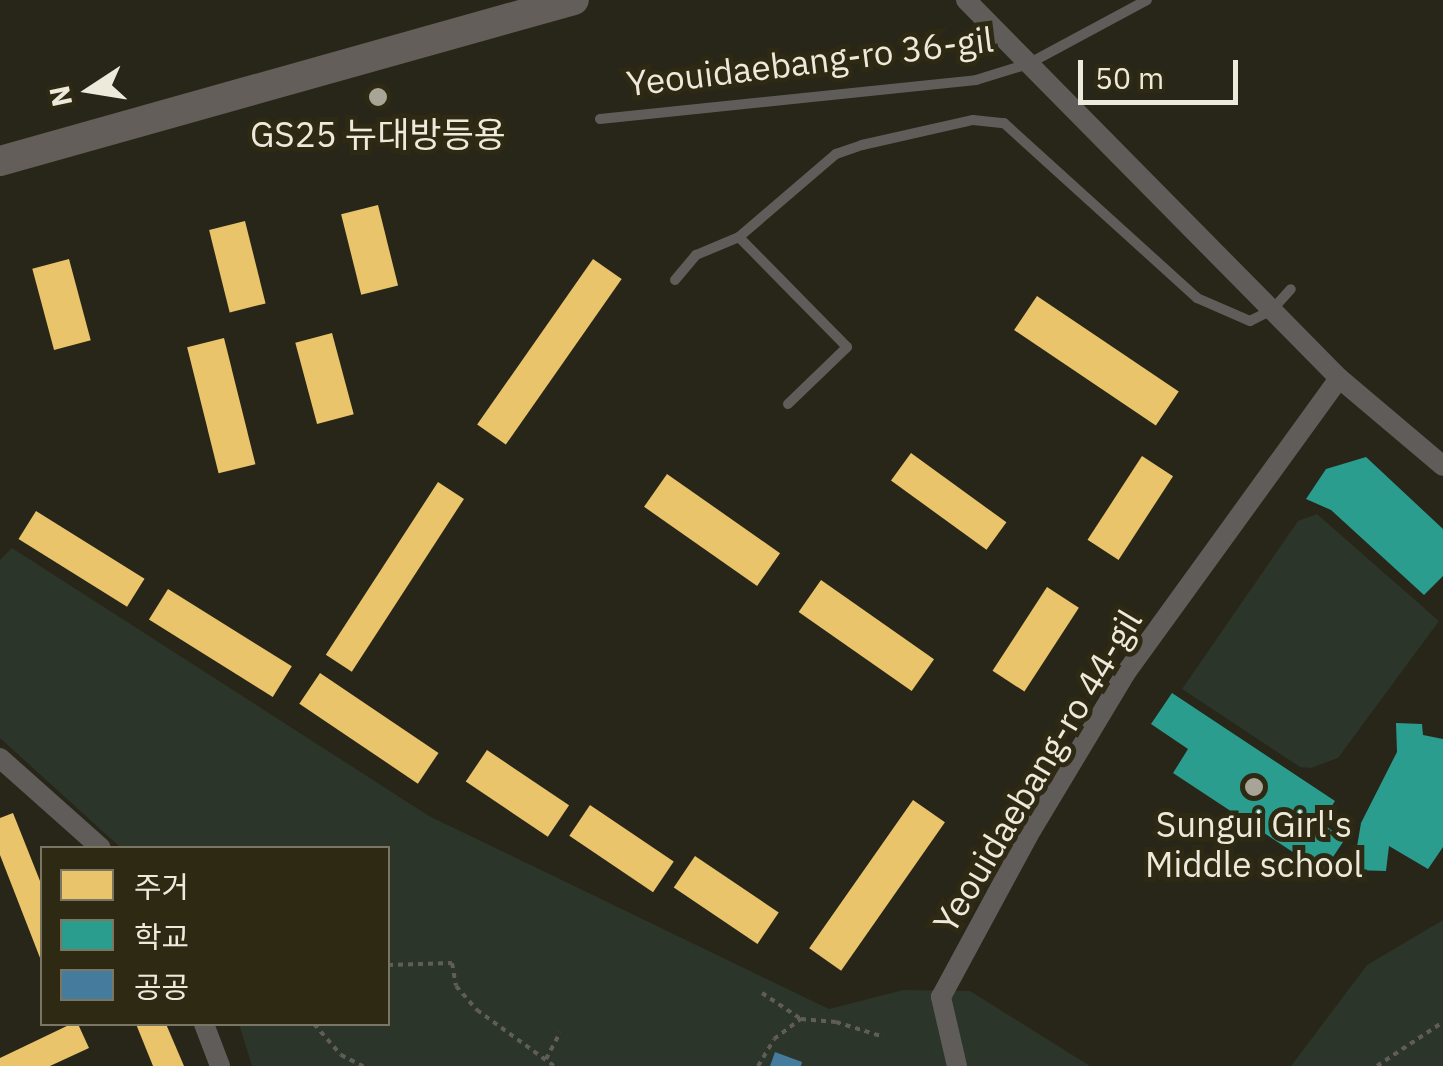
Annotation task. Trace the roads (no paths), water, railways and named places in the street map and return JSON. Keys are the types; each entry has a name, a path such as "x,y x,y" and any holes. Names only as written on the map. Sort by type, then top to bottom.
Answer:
{"street":[{"path":"0,160 574,0"},
{"name":"Yeouidaebang-ro 36-gil","path":"966,0 1339,378 1443,466"},
{"name":"Yeouidaebang-ro 44-gil","path":"956,1066 942,997 1032,829 1125,674 1339,378"},
{"path":"0,758 98,846"},
{"path":"205,1026 220,1066"}],"lane":[{"name":"Yeouidaebang-ro 36-gil","path":"600,119 976,80 1028,64 1147,0"},
{"path":"674,280 696,255 738,237 836,154 974,120 1004,124 1197,298 1250,321 1272,310 1291,289"},
{"path":"738,237 847,346 788,404"}],"place":[{"name":"GS25 뉴대방등용","path":"378,97"},
{"name":"Sungui Girl's Middle school","path":"1254,787"}]}
